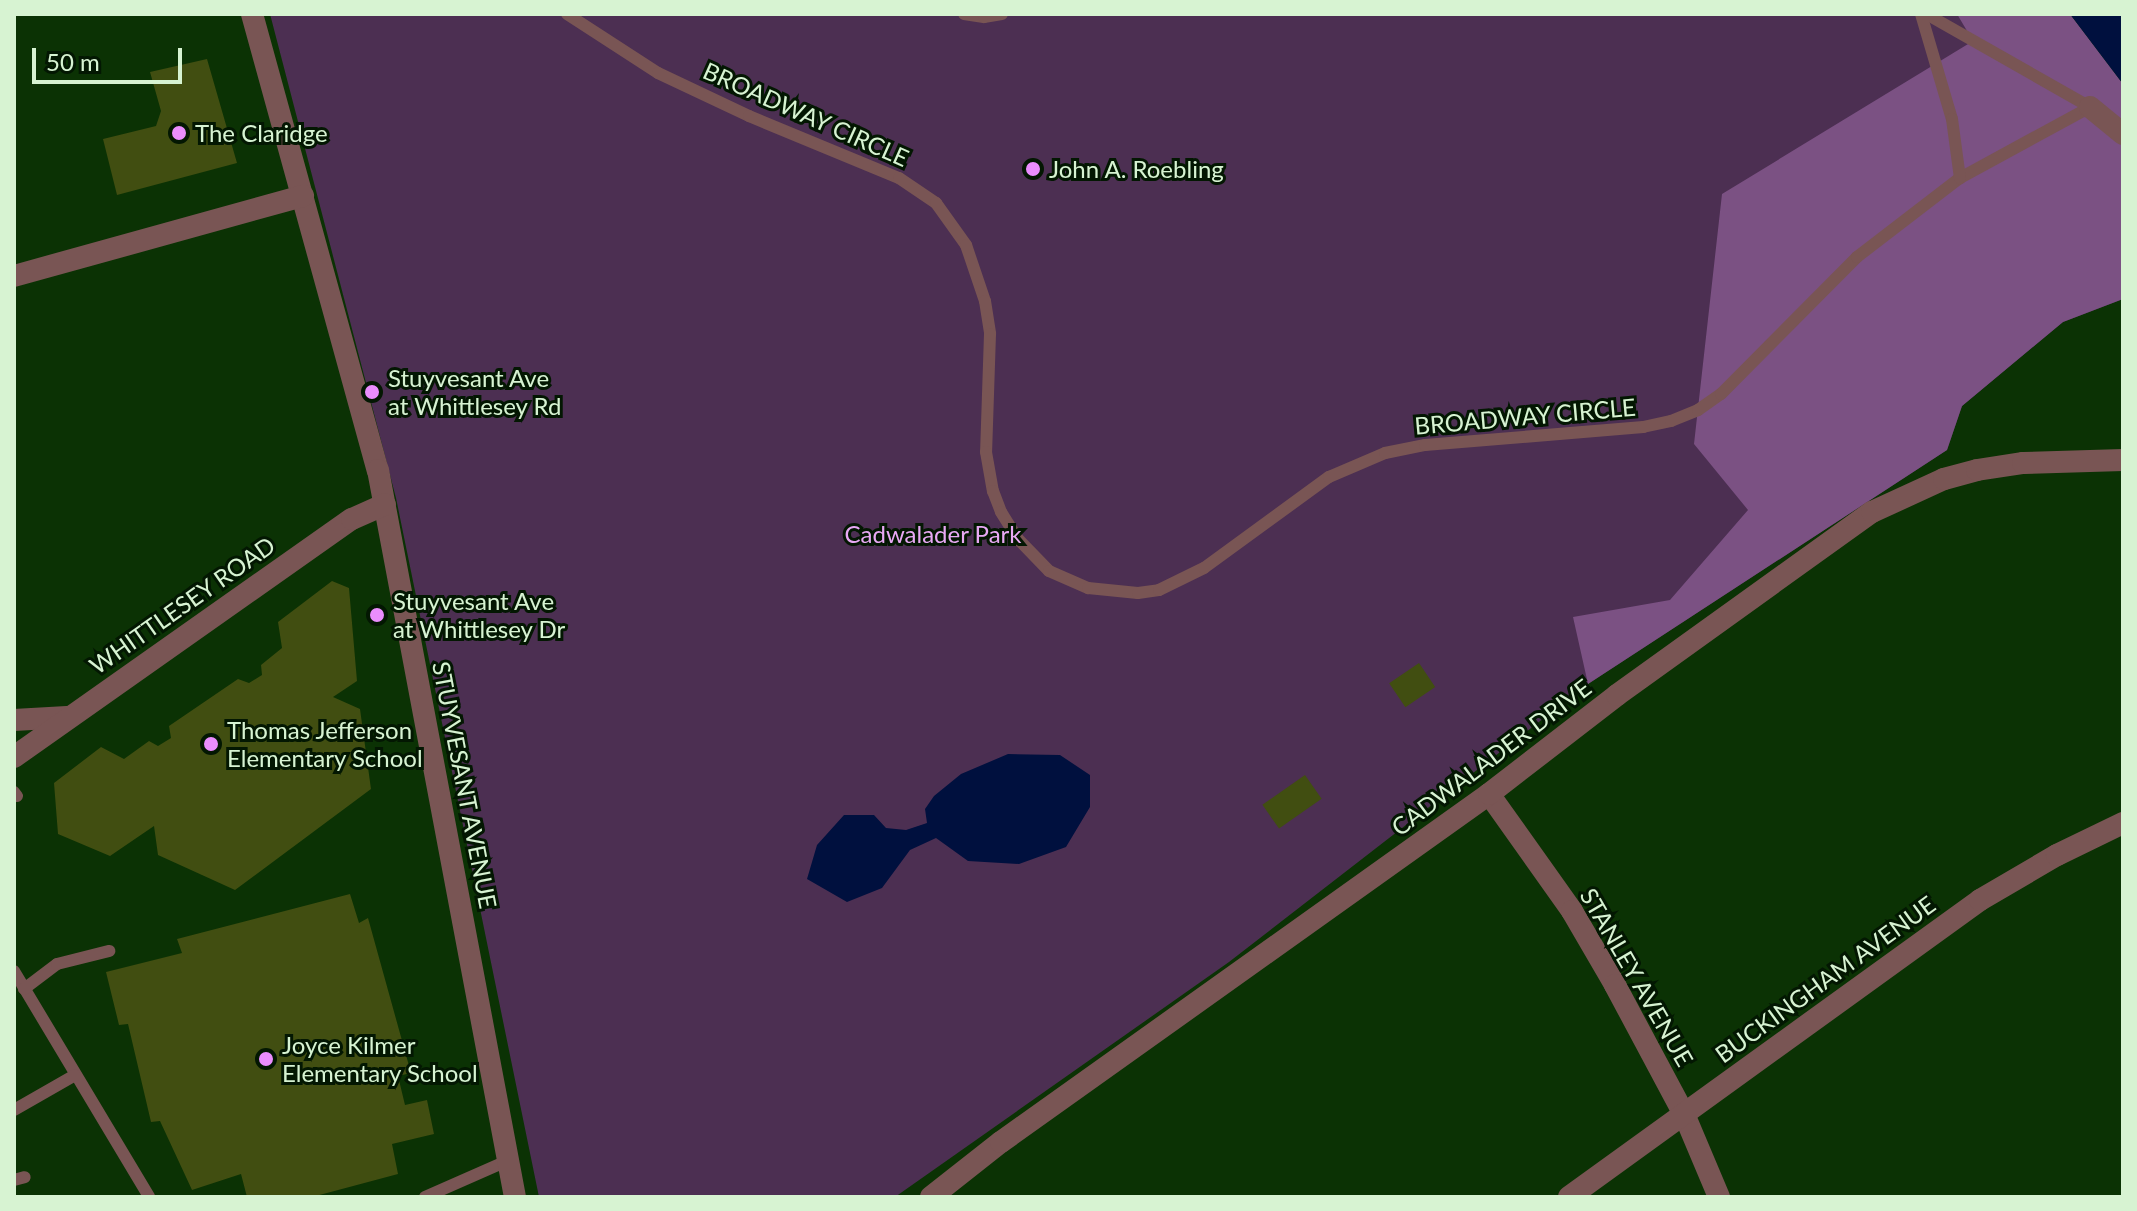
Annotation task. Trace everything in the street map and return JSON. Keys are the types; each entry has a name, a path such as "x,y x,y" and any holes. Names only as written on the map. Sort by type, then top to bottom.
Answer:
{"street":[{"name":"STUYVESANT AVENUE","path":"252,14 385,504 515,1197"},
{"path":"2090,107 2123,134"},
{"path":"14,276 303,196"},
{"name":"CADWALADER DRIVE","path":"931,1197 996,1150 1001,1142 1489,794 1617,695 1872,512 1944,479 1977,470 2023,463 2123,460"},
{"name":"WHITTLESEY ROAD","path":"14,757 68,716 352,519 385,504"},
{"path":"14,720 68,716"},
{"name":"STANLEY AVENUE","path":"1489,794 1572,911 1684,1114 1719,1197"},
{"name":"BUCKINGHAM AVENUE","path":"1569,1197 1980,900 2057,855 2123,823"}],"lane":[{"name":"BROADWAY CIRCLE","path":"567,14 658,73 749,116 899,178 936,203 966,245 985,301 990,334 986,452 993,491 1001,512 1017,538 1049,571 1088,588 1109,593 1159,590 1204,568 1329,477 1385,453 1425,445 1643,427 1671,421 1698,410 1721,394 1857,257 1960,178 2090,107"},
{"path":"964,14 984,17 1002,14"},
{"path":"1924,14 1952,119 1960,178"},
{"path":"1924,14 2090,107"},
{"path":"24,989 57,964 109,951"},
{"path":"14,971 149,1197"},
{"path":"14,1110 75,1075"},
{"path":"425,1197 507,1161"}],"green space":[{"name":"Cadwalader Park","path":"270,14 2032,14 2123,299 2063,322 1962,406 1947,450 1588,684 1229,962 895,1197 539,1197 396,498"}],"shaded area":[{"path":"1957,14 2070,14 2123,84 2123,299 2063,322 1962,406 1947,450 1588,684 1573,617 1670,600 1748,510 1694,444 1722,194 1973,41"},
{"path":"2070,14 2123,14 2123,84"},
{"path":"1008,754 1060,755 1090,775 1090,807 1066,847 1019,864 968,861 936,838 910,850 882,888 847,902 807,879 817,845 844,815 874,815 886,828 906,830 927,823 925,809 934,796 961,774"}],"building":[{"name":"The Claridge","path":"207,59 237,163 117,195 103,139 156,126 161,111 150,72"},
{"name":"Thomas Jefferson Elementary School","path":"332,581 349,588 357,681 333,697 360,709 371,789 235,890 158,855 154,826 110,856 58,834 54,783 101,747 124,759 149,741 158,746 171,738 169,726 238,679 249,683 262,675 261,665 282,648 278,622"},
{"path":"1419,663 1435,687 1405,707 1389,683"},
{"path":"1305,775 1322,799 1279,829 1262,805"},
{"path":"350,894 359,923 368,918 411,1073 398,1076 405,1105 427,1100 434,1134 392,1144 398,1174 312,1197 247,1197 241,1174 192,1190 160,1121 151,1122 128,1024 119,1025 106,972 182,953 177,939"}],"place":[{"name":"The Claridge","path":"179,133"},
{"name":"John A. Roebling","path":"1033,169"},
{"name":"Stuyvesant Ave at Whittlesey Rd","path":"372,392"},
{"name":"Stuyvesant Ave at Whittlesey Dr","path":"377,615"},
{"name":"Thomas Jefferson Elementary School","path":"211,744"},
{"name":"Joyce Kilmer Elementary School","path":"266,1059"}]}
